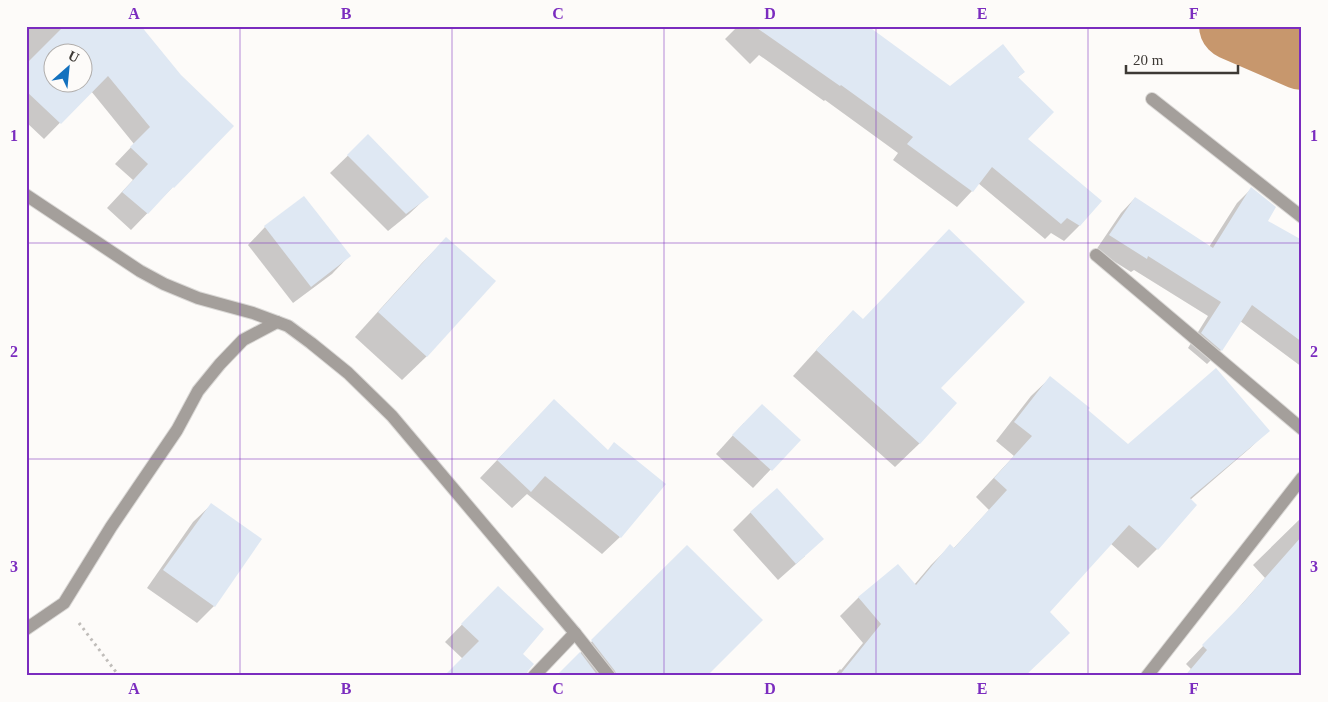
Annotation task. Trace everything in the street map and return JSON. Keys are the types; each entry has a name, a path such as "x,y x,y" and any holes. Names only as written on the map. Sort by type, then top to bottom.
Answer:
{"street":[{"path":"1152,99 1302,217"},
{"path":"26,195 132,266 164,284 198,298 253,313 288,326 312,343 348,373 392,416 609,676"},
{"path":"1096,255 1302,429"},
{"path":"26,629 64,603 176,430 198,392 220,364 243,340 277,322"},
{"path":"1147,676 1302,478"},
{"path":"534,676 575,633"}],"path":[{"path":"64,603 119,676"}],"building":[{"path":"64,26 141,26 181,75 234,126 148,214 122,192 148,164 130,147 150,127 108,76 61,124 26,91 26,64 42,48 42,92 92,92 92,42 48,42"},
{"path":"754,26 868,26 950,86 1003,44 1025,72 1018,77 1054,112 1028,139 1102,201 1080,226 1067,218 1061,224 992,167 973,192 907,144 913,137"},
{"path":"368,134 429,197 406,214 347,155"},
{"path":"1251,187 1276,207 1268,221 1302,240 1302,342 1252,305 1222,351 1201,333 1221,302 1148,256 1147,259 1109,235 1135,197 1213,248"},
{"path":"304,196 351,256 311,287 264,226"},
{"path":"949,229 1025,302 941,388 957,403 920,444 816,350 853,310 863,319"},
{"path":"446,237 496,281 427,357 378,312"},
{"path":"1216,368 1270,431 1190,498 1197,505 1158,550 1129,525 1050,612 1070,633 1025,676 839,676 881,624 858,597 898,564 916,585 950,544 954,548 1007,490 994,478 1032,436 1014,422 1050,376 1090,408 1088,410 1128,444"},
{"path":"554,399 608,450 614,442 666,484 621,538 545,476 531,492 497,460"},
{"path":"762,404 801,440 772,471 732,435"},
{"path":"777,488 824,539 796,564 750,512"},
{"path":"211,503 262,539 215,607 163,570"},
{"path":"1302,536 1302,676 1185,676 1207,650 1202,645 1243,603"},
{"path":"687,545 763,620 707,676 617,676 591,640"},
{"path":"498,586 544,629 523,654 534,664 526,676 444,676 479,641 461,624"},
{"path":"580,652 598,676 556,676"}],"waterway":[{"path":"1233,26 1302,56"}]}
